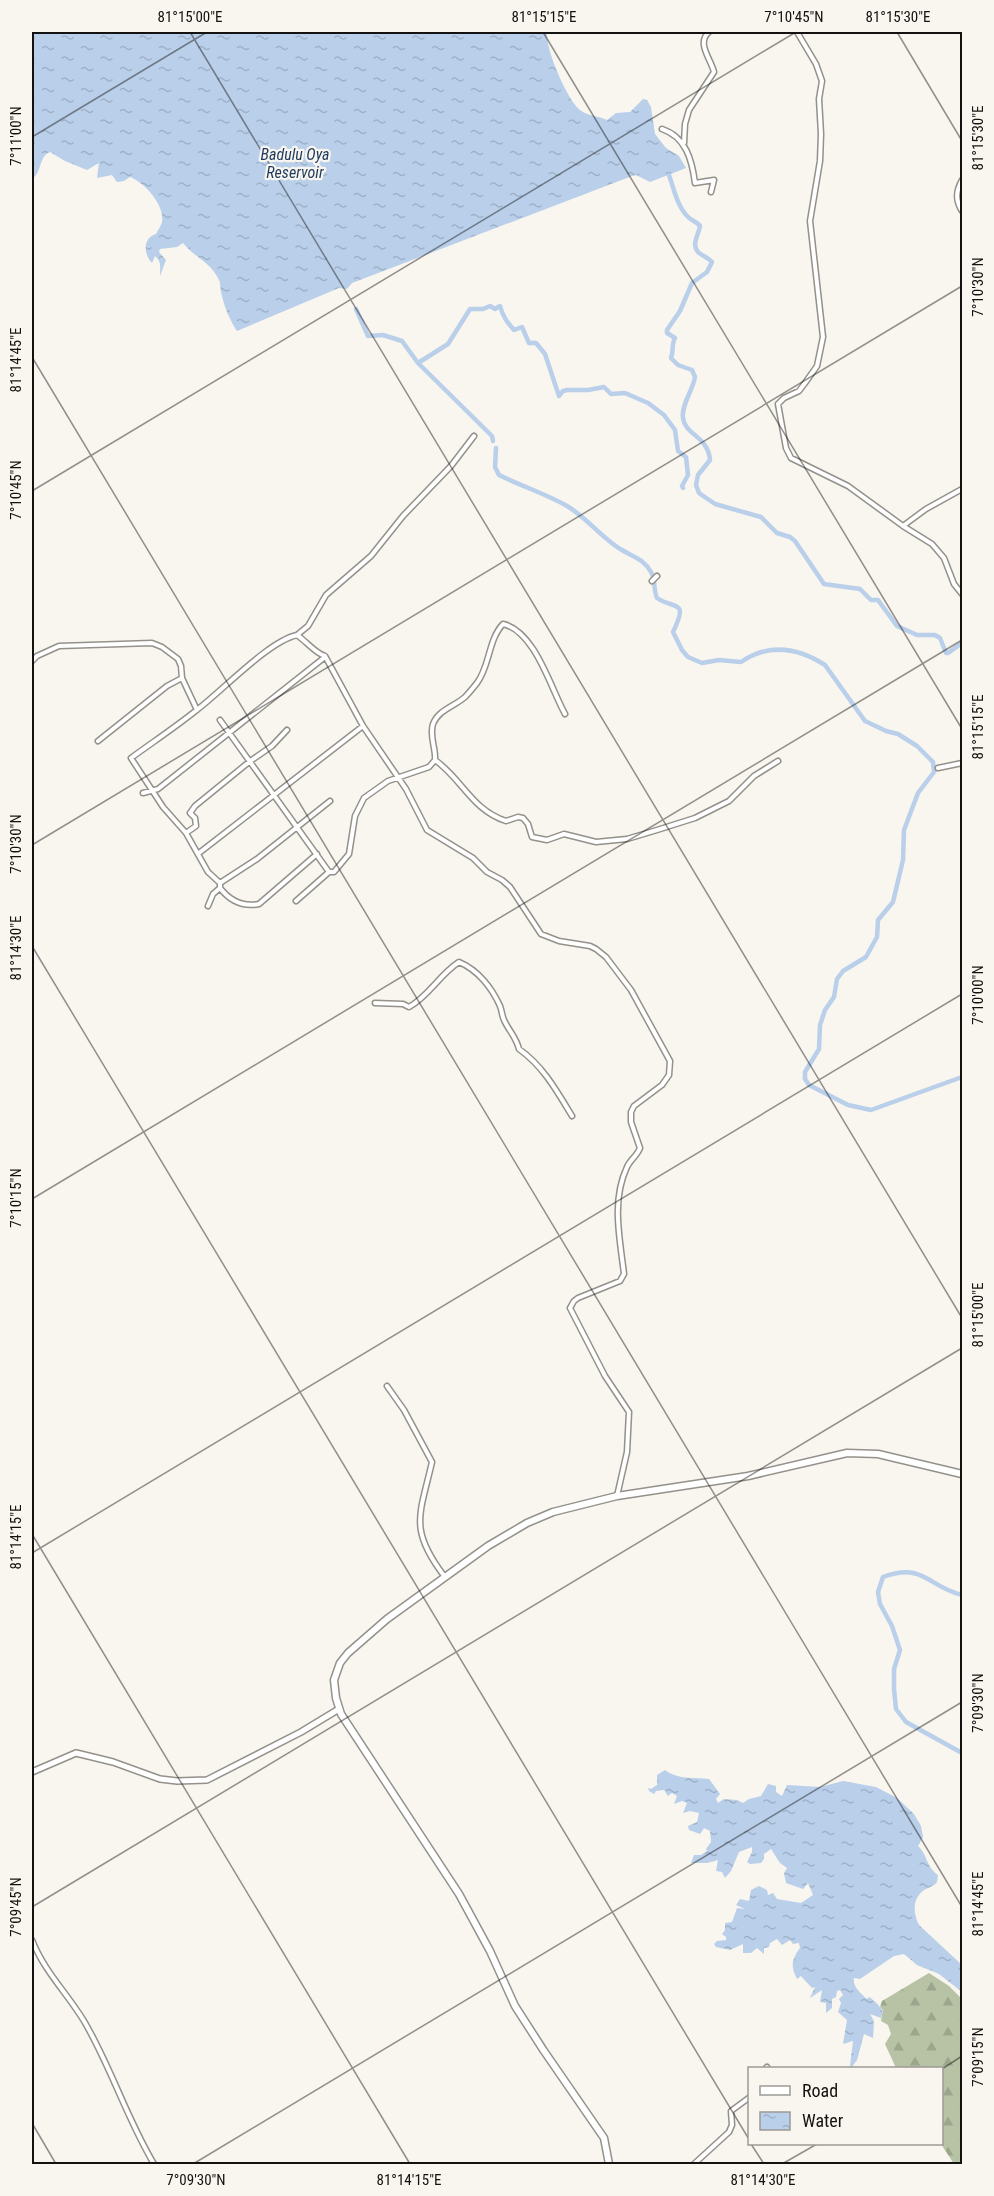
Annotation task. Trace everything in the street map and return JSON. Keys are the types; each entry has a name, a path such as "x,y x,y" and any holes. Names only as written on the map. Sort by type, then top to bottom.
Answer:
{"main road":[{"path":"609,2164 604,2138 515,2006 490,1950 459,1894 339,1709 334,1692 335,1674 343,1658 371,1633 500,1538 527,1523 573,1506 683,1484 741,1477 848,1453 878,1454 963,1474"}],"street":[{"path":"705,32 703,46 714,72 689,110 685,124 684,143 695,183 714,180 711,192"},
{"path":"796,32 816,64 822,81 819,99 820,161 810,221 823,337 816,366 800,391 784,398 778,404 786,448 791,458 859,492 903,526 932,544 939,551 954,584 963,594"},
{"path":"662,129 684,143"},
{"path":"963,180 957,194 958,205 963,211"},
{"path":"317,854 259,904 248,906 238,903 227,896 208,872 186,833 162,807 131,758 197,710 265,652 297,635 308,626 326,595 370,556 474,436"},
{"path":"903,526 926,509 963,489"},
{"path":"296,901 329,872 334,872 349,854 355,816 364,798 388,781 429,767 435,760 432,735 434,722 440,713 464,698 482,676 491,645 503,624 512,626 539,660 565,714"},
{"path":"297,635 308,642 319,654 326,656 363,726 406,789 427,830 472,858 487,872 510,887 541,934 559,941 590,946 606,957 632,990 670,1061 669,1075 662,1085 634,1106 631,1112 631,1122 640,1148 626,1169 617,1204 624,1274 620,1281 578,1298 570,1308 605,1376 629,1412 627,1452 617,1496"},
{"path":"32,661 37,656 58,646 152,643 162,647 178,659 182,678 197,710"},
{"path":"143,793 153,791 326,656"},
{"path":"98,741 167,686 182,678"},
{"path":"220,720 329,872"},
{"path":"199,853 363,726"},
{"path":"186,833 196,826 191,811 249,762 272,746 287,730"},
{"path":"435,760 444,766 468,795 488,814 506,821 518,817 523,818 528,824 532,837 547,840 564,834 596,842 627,839 695,819 729,801 754,776 778,761"},
{"path":"938,768 963,763"},
{"path":"208,906 213,894 220,886 330,801"},
{"path":"375,1003 397,1003 409,1007 459,962 469,966 480,975 500,1006 504,1020 516,1038 519,1049 533,1059 554,1085 573,1116"},
{"path":"387,1386 404,1410 432,1462 421,1504 420,1520 426,1548 446,1577"},
{"path":"32,1772 76,1753 113,1762 160,1779 177,1781 207,1779 301,1732 339,1709"},
{"path":"32,1940 39,1959 83,2019 142,2145 154,2164"},
{"path":"694,2164 729,2133 732,2125 731,2111 748,2098"}],"green space":[{"path":"929,1973 949,1986 962,1999 962,2164 954,2164 942,2145 943,2067 896,2067 885,2044 891,2034 888,2025 881,2021 882,2001"}],"water":[{"name":"Badulu Oya Reservoir","path":"32,32 547,32 549,50 558,73 569,96 580,110 607,120 616,113 630,112 643,99 647,100 651,107 655,134 666,148 679,156 686,168 650,182 636,175 632,176 352,283 347,289 339,288 237,331 225,307 218,278 210,267 183,243 177,247 160,249 159,252 166,260 160,276 159,260 155,256 152,263 149,260 146,243 151,236 156,234 162,224 162,215 152,195 136,180 130,177 117,182 112,175 97,178 99,163 87,170 50,152 44,157 38,172 32,179"},
{"path":"665,1770 680,1777 709,1779 720,1794 716,1799 718,1803 724,1799 743,1803 761,1796 768,1784 776,1786 776,1792 782,1796 787,1785 820,1787 843,1781 876,1787 897,1798 914,1814 921,1826 923,1837 918,1846 938,1875 937,1882 924,1890 917,1898 915,1911 917,1920 919,1925 962,1965 962,1992 939,1974 917,1965 904,1954 894,1956 860,1979 854,1978 854,1984 860,1992 867,1999 869,1997 873,2000 883,2012 881,2018 870,2014 874,2021 873,2038 864,2034 857,2060 850,2067 853,2041 843,2044 847,2020 838,2012 841,2003 839,1999 843,1995 840,1990 837,1991 836,1997 832,1999 832,2008 826,2013 826,2003 820,2002 822,1990 810,1998 815,1987 812,1988 801,1976 797,1979 793,1970 795,1956 800,1948 799,1943 793,1944 790,1940 782,1945 777,1939 770,1943 769,1947 764,1948 764,1954 757,1948 751,1953 743,1953 743,1944 730,1950 716,1947 714,1944 717,1941 726,1940 722,1934 725,1930 725,1923 732,1922 737,1908 745,1909 736,1905 740,1899 749,1901 751,1890 759,1886 767,1890 768,1895 773,1893 777,1899 801,1903 813,1895 808,1883 803,1889 786,1883 784,1873 787,1868 780,1863 771,1849 764,1854 761,1863 747,1862 752,1847 739,1852 731,1871 725,1878 722,1872 716,1871 718,1860 691,1863 694,1855 701,1855 707,1851 711,1842 710,1831 704,1828 700,1834 689,1830 688,1826 697,1822 699,1813 690,1811 683,1813 687,1803 682,1801 674,1804 677,1796 672,1793 668,1796 664,1790 656,1791 654,1794 649,1791 648,1788 651,1789 657,1785 657,1775"}],"waterway":[{"path":"669,175 681,208 700,226 695,242 696,249 712,262 707,272 692,283 680,311 667,330 667,333 675,338 671,358 678,365 692,370 695,377 684,408 683,418 688,428 705,446 710,460 698,475 696,485 699,493 715,504 761,517 777,533 795,541 824,584 860,589 871,600 878,600 897,626 917,635 935,635 940,638 946,653 962,643"},
{"path":"418,363 448,344 470,309 483,309 490,306 495,309 500,306 505,319 514,330 522,327 529,343 536,343 545,354 559,396 567,390 604,387 611,394 625,393 648,403 664,415 675,430 678,451 686,457 688,475 683,488"},
{"path":"356,309 368,336 383,335 402,341 418,363 492,436 493,441"},
{"path":"496,448 495,467 499,475 567,506 615,546 645,564 653,575 657,598 680,610 673,632 688,657 702,663 719,660 741,662 772,650 804,654 825,665 865,721 898,734 917,746 933,762 934,772 918,793 904,830 903,860 893,902 878,920 877,937 866,957 843,971 837,979 834,997 825,1010 820,1025 819,1049 805,1072 805,1079 809,1085 848,1105 871,1110 962,1077"},
{"path":"962,1595 941,1587 925,1577 908,1572 883,1577 878,1592 880,1604 892,1626 900,1650 894,1669 896,1709 906,1722 962,1753"}]}
